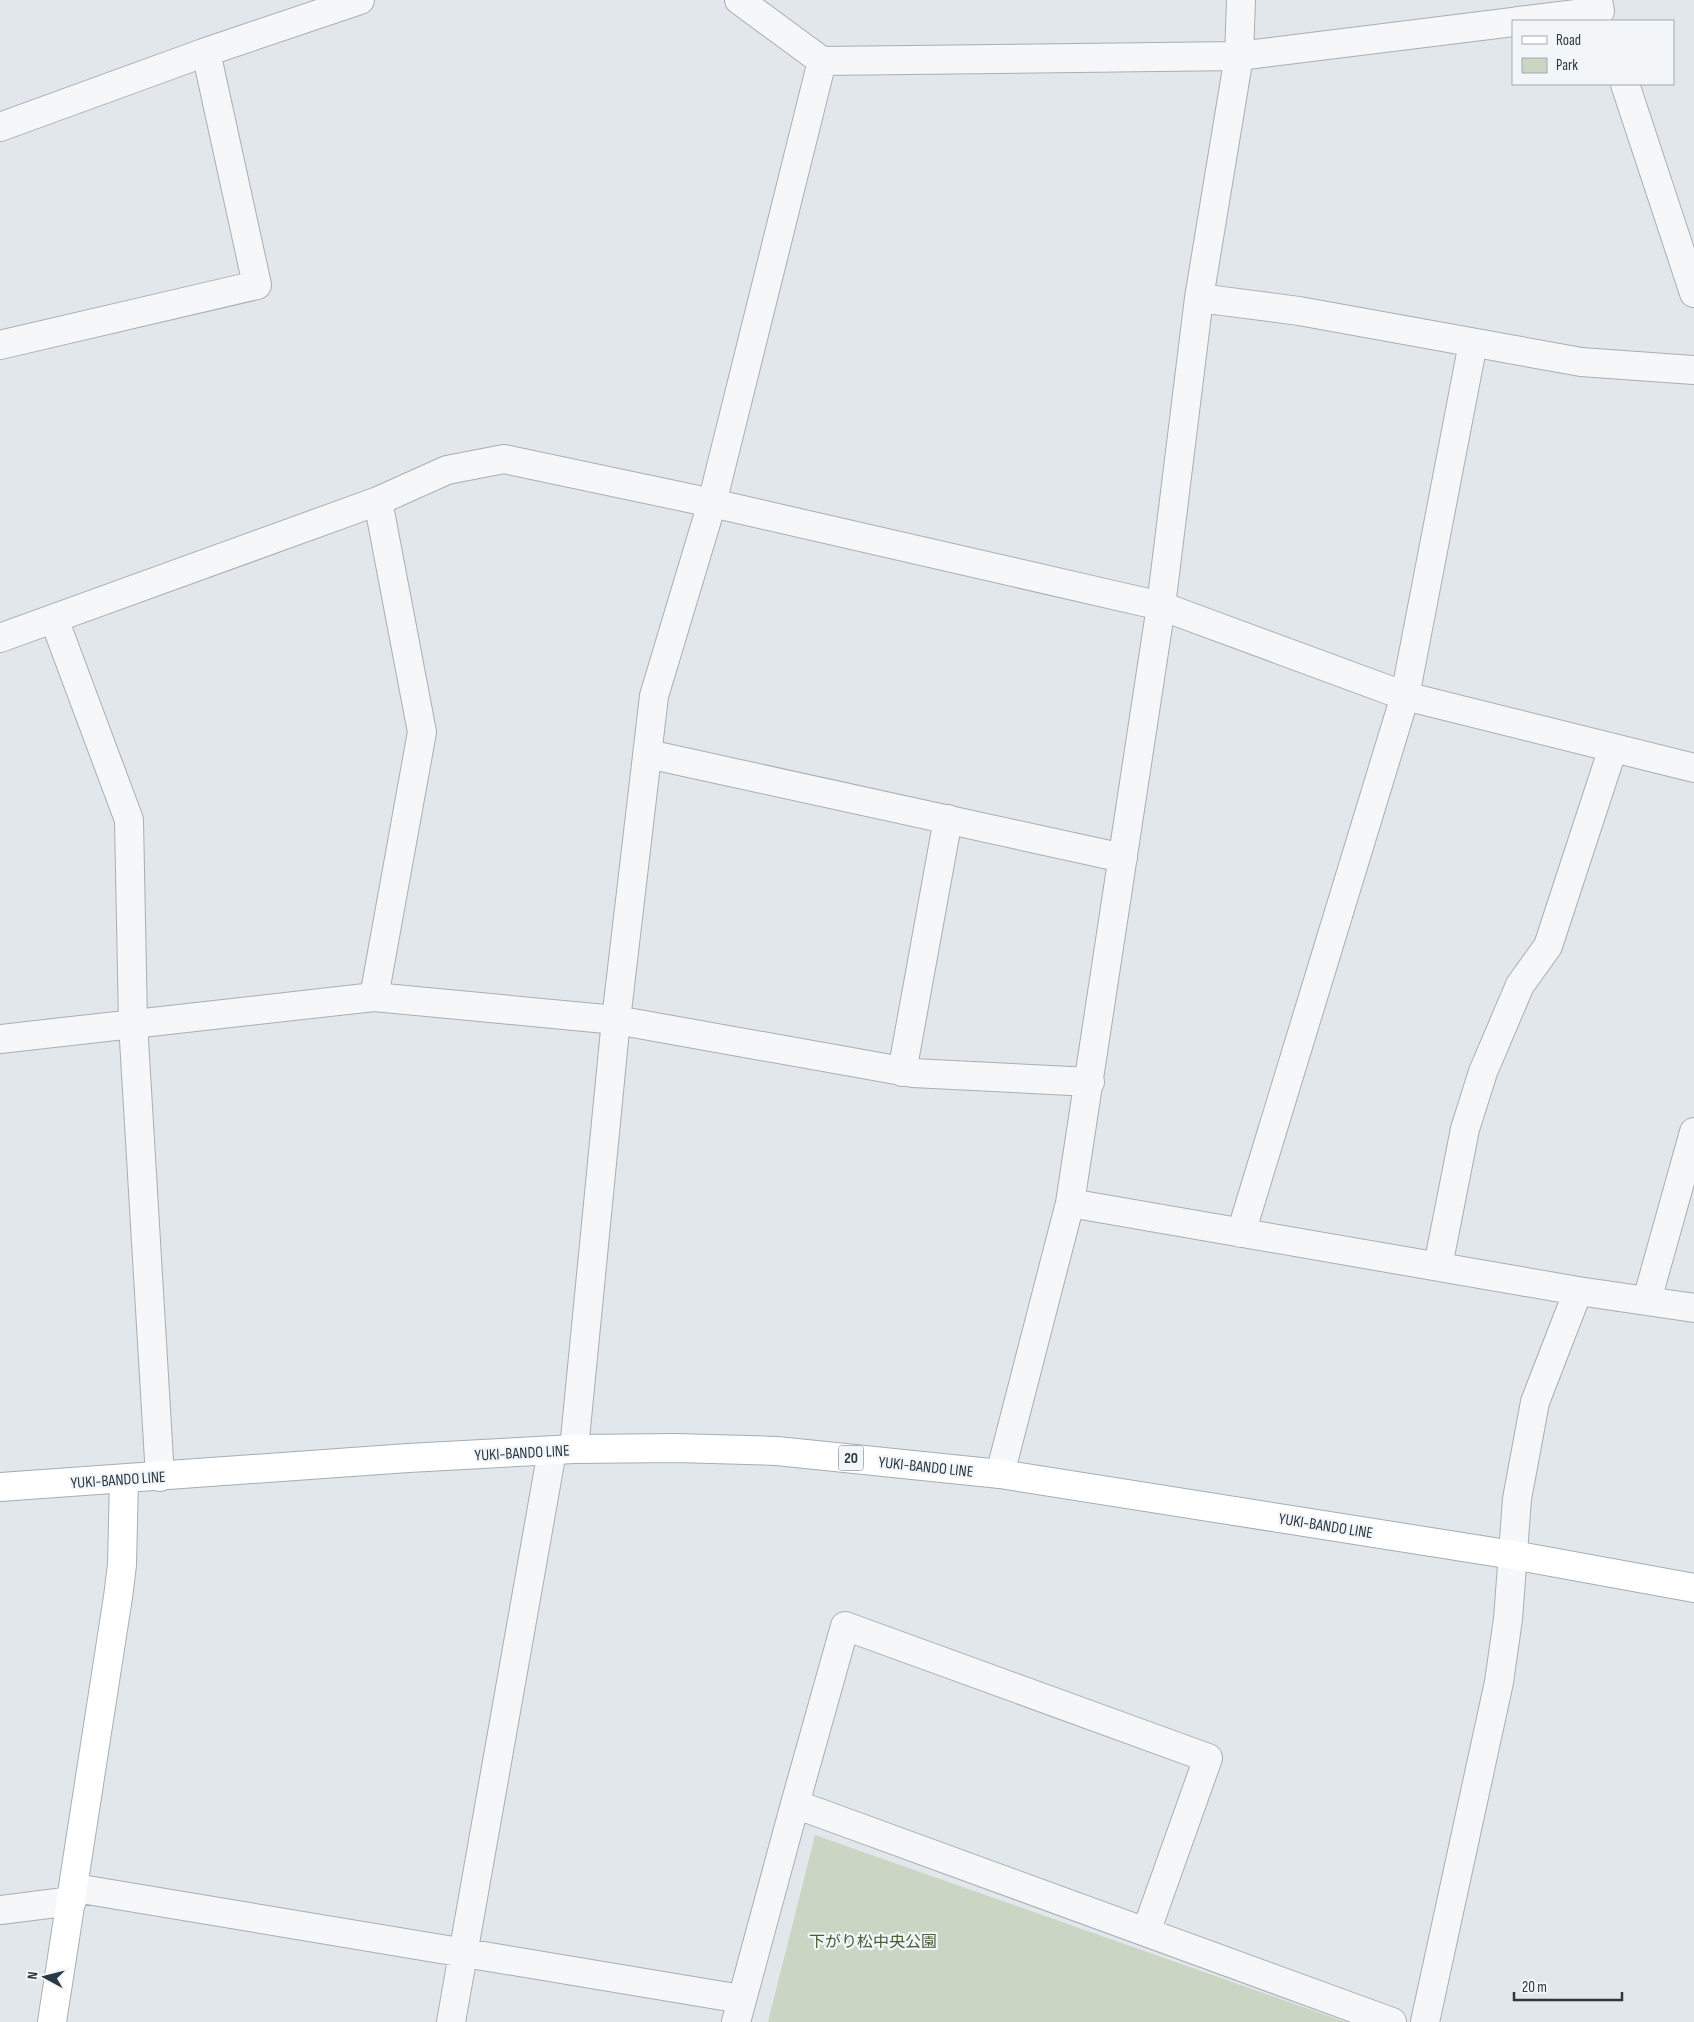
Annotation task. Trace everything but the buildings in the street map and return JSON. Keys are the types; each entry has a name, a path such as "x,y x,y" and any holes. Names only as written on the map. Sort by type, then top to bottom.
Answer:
{"main road":[{"name":"YUKI-BANDO LINE","path":"0,1487 408,1458 563,1450 676,1448 777,1451 1000,1474 1513,1555 1694,1588"},
{"path":"52,2022 74,1895 122,1565 124,1479"}],"street":[{"path":"0,127 206,52 360,0"},
{"path":"738,0 822,62 1239,56 1512,22"},
{"path":"1000,1474 1070,1203 1090,1082 1161,606 1199,298 1239,56 1241,0"},
{"path":"1526,20 1601,11"},
{"path":"0,345 257,285 206,52"},
{"path":"451,2022 563,1450 654,696 712,503 822,62"},
{"path":"1624,85 1694,293"},
{"path":"1199,298 1299,311 1581,362 1694,370"},
{"path":"1242,1233 1405,696 1473,343"},
{"path":"0,638 378,500 447,470 504,459 712,503 1161,606 1405,696 1694,768"},
{"path":"374,997 422,732 378,500"},
{"path":"54,619 129,820 133,1023 160,1476"},
{"path":"1438,1266 1465,1129 1483,1072 1520,985 1548,946 1613,748"},
{"path":"648,754 1123,858"},
{"path":"902,1072 948,820"},
{"path":"0,1040 133,1023 374,997 616,1020 902,1072 1090,1082"},
{"path":"1647,1300 1694,1132"},
{"path":"1070,1203 1578,1291 1694,1308"},
{"path":"1425,2022 1499,1682 1513,1555 1517,1499 1536,1402 1578,1291"},
{"path":"0,1910 74,1895 464,1955 738,2011 845,1626 1208,1758 1146,1932"},
{"path":"795,1804 1392,2022"}],"green space":[{"name":"下がり松中央公園","path":"815,1835 1346,2022 768,2022"}]}
